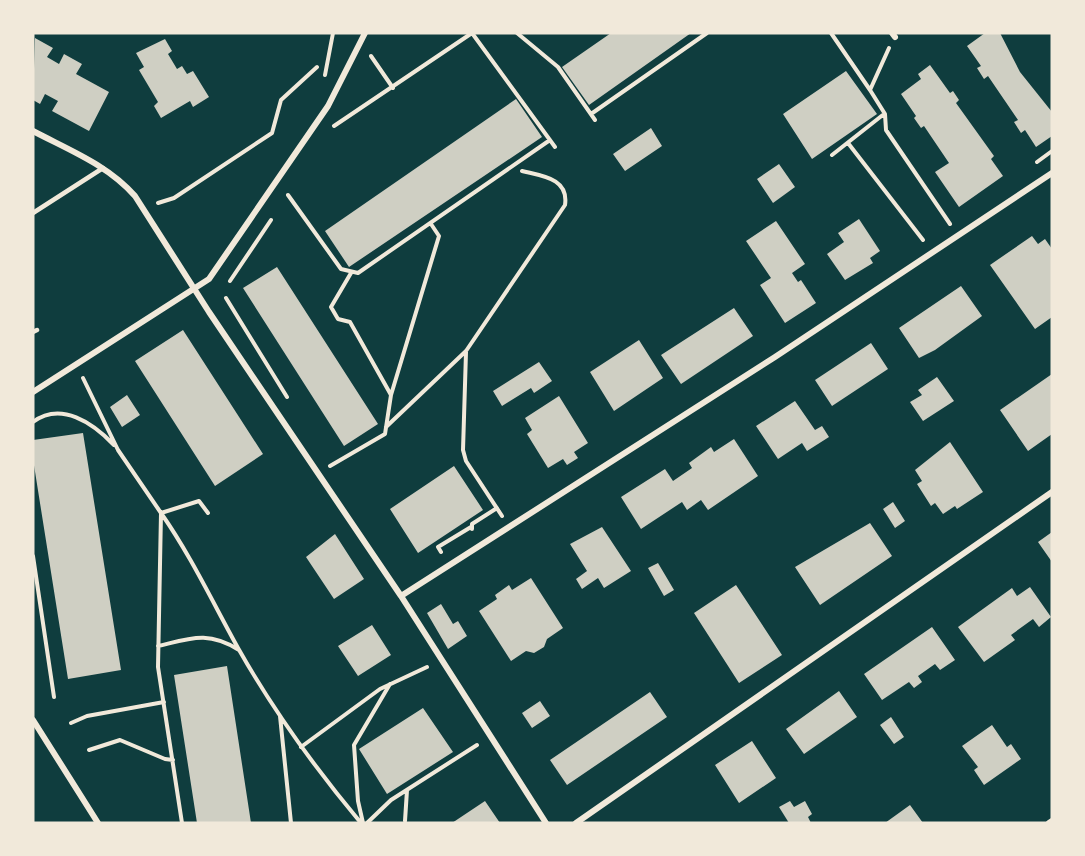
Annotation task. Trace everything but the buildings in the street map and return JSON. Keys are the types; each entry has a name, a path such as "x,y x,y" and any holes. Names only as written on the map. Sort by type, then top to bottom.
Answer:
{"street":[{"path":"33,392 195,291 219,267 323,115 365,33"},
{"path":"33,131 103,168 121,181 135,196 195,291 400,596 546,823"},
{"path":"400,596 958,237 1052,173"},
{"path":"576,823 1052,492"},
{"path":"33,720 98,823"}],"lane":[{"path":"33,213 103,168"}],"path":[{"path":"323,80 333,33"},
{"path":"334,126 472,33 555,147"},
{"path":"517,33 558,67 595,120"},
{"path":"591,114 707,33"},
{"path":"831,33 885,114 886,130 958,237"},
{"path":"870,90 893,35"},
{"path":"373,58 393,88"},
{"path":"158,203 174,198 272,133 281,100 317,67"},
{"path":"832,155 885,114"},
{"path":"288,195 341,269 351,273 363,271 550,140"},
{"path":"848,143 923,240"},
{"path":"386,428 466,351 565,205 566,194 559,183 522,171"},
{"path":"330,466 385,434 392,395 439,236 430,224"},
{"path":"351,273 332,307 338,319 350,322 392,395"},
{"path":"466,351 463,450 466,461 509,527"},
{"path":"82,377 118,450 183,543 239,650 301,747 364,823"},
{"path":"33,422 52,412 66,413 86,422 105,436 118,450"},
{"path":"161,513 199,501 208,513"},
{"path":"444,556 438,547 497,508"},
{"path":"161,513 158,667 182,823"},
{"path":"471,527 476,535"},
{"path":"33,556 54,697"},
{"path":"158,646 199,637 222,639 239,650"},
{"path":"301,747 390,684 427,667"},
{"path":"364,823 358,801 354,745 390,684"},
{"path":"71,723 87,716 164,702"},
{"path":"280,714 291,823"},
{"path":"88,750 120,740 165,759 173,760"},
{"path":"364,823 391,800 477,745"},
{"path":"405,821 407,790"}]}
